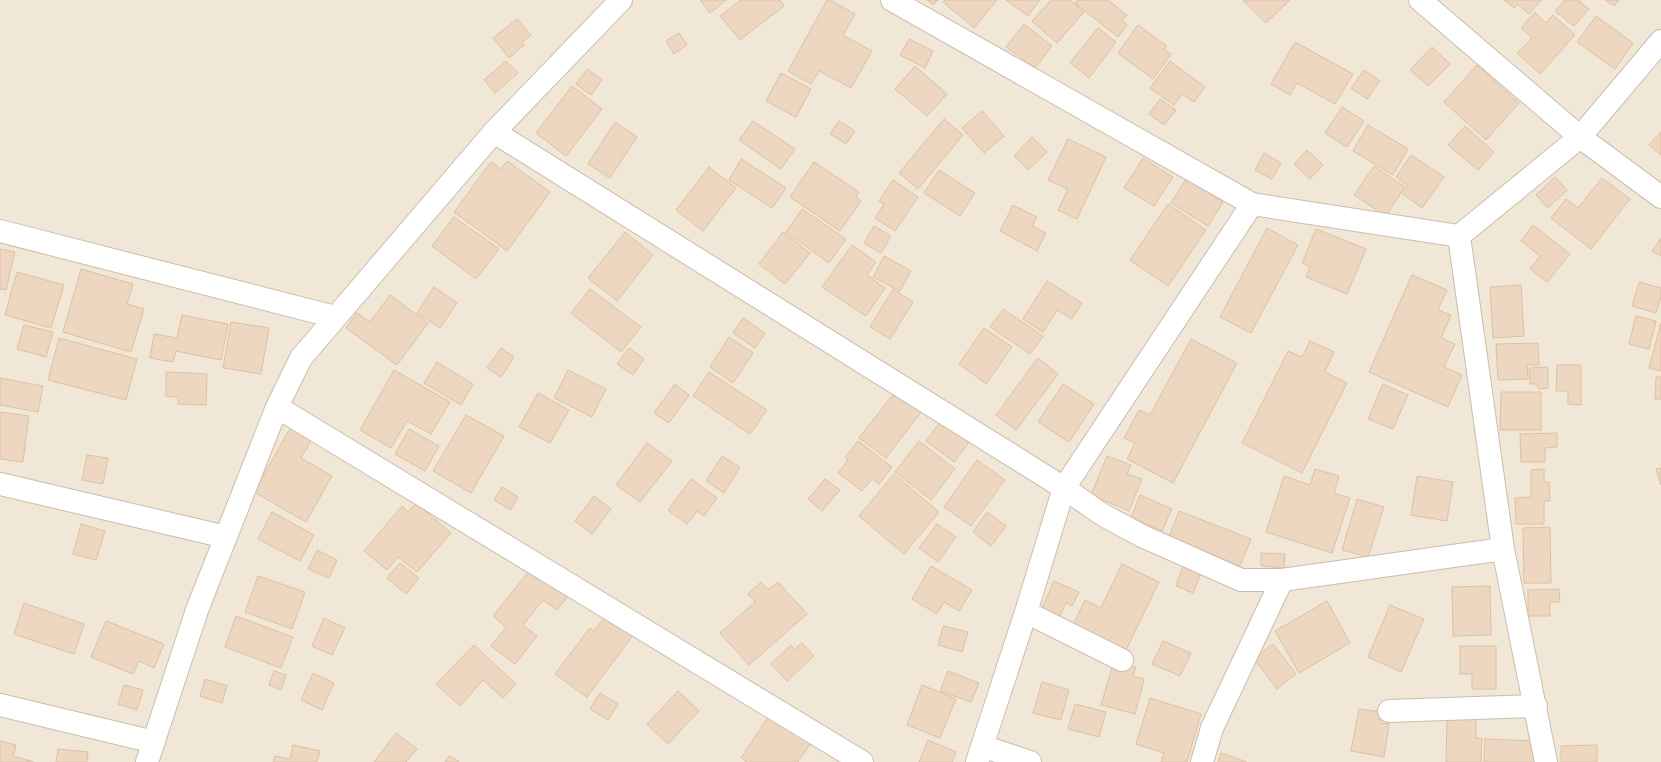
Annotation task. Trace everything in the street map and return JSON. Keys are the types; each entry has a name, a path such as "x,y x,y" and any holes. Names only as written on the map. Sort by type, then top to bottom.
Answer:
{"street":[{"path":"0,705 150,752 197,610 277,408 301,358 494,132 621,0"},
{"path":"892,0 1252,204 1459,236 1580,137 1661,41"},
{"path":"1420,0 1580,137 1661,197"},
{"path":"494,132 1064,488 1103,515 1142,536 1241,580 1282,580 1503,549"},
{"path":"1030,762 980,754 1064,488 1252,204"},
{"path":"0,231 336,318"},
{"path":"1459,236 1503,549 1536,706 1546,762"},
{"path":"277,408 862,762"},
{"path":"0,484 226,537"},
{"path":"1202,762 1212,728 1282,580"},
{"path":"1026,612 1122,660"},
{"path":"1389,711 1536,706"}],"shaded area":[{"path":"0,0 1661,0 1661,762 0,762"}],"building":[{"path":"700,0 726,0 710,13"},
{"path":"741,0 780,0 784,6 740,40 720,16"},
{"path":"827,0 830,0 855,14 843,35 872,51 851,88 819,71 811,84 788,71"},
{"path":"927,0 938,0 933,5"},
{"path":"945,0 997,0 974,28 943,2"},
{"path":"1006,0 1040,0 1028,16"},
{"path":"1051,0 1070,0 1084,12 1057,43 1032,21"},
{"path":"1078,0 1108,0 1127,15 1122,21 1127,25 1118,37 1075,3"},
{"path":"1243,0 1290,0 1266,23"},
{"path":"1504,0 1541,0 1529,14 1517,4 1514,8"},
{"path":"1565,0 1578,0 1589,9 1574,26 1555,11"},
{"path":"1605,0 1619,0 1614,6"},
{"path":"1535,12 1546,23 1553,15 1575,35 1540,74 1517,53 1532,38 1521,28"},
{"path":"1596,16 1633,43 1615,69 1577,42"},
{"path":"517,19 531,35 522,42 524,45 509,58 493,38"},
{"path":"1024,24 1052,46 1035,68 1006,47"},
{"path":"1138,25 1167,46 1164,49 1171,54 1153,79 1118,53"},
{"path":"1098,28 1116,42 1089,78 1070,63"},
{"path":"679,33 687,45 674,54 666,41"},
{"path":"909,39 933,51 925,68 900,55"},
{"path":"1295,42 1353,74 1335,104 1297,83 1290,95 1271,84"},
{"path":"1432,47 1450,64 1428,86 1410,70"},
{"path":"506,61 518,73 495,93 484,80"},
{"path":"1170,61 1205,87 1194,102 1182,94 1174,105 1150,88"},
{"path":"1477,65 1519,103 1486,140 1444,102"},
{"path":"915,66 947,94 927,116 895,89"},
{"path":"587,69 602,80 591,95 576,84"},
{"path":"1364,70 1380,81 1367,99 1351,88"},
{"path":"781,73 811,89 796,117 766,101"},
{"path":"572,86 602,109 566,156 536,133"},
{"path":"1160,99 1176,110 1164,125 1149,114"},
{"path":"1342,107 1364,121 1347,147 1325,133"},
{"path":"982,111 1004,136 984,153 962,128"},
{"path":"944,119 963,135 918,189 899,173"},
{"path":"753,121 795,149 781,169 739,140"},
{"path":"839,121 855,131 846,144 830,134"},
{"path":"615,122 637,137 610,178 588,164"},
{"path":"1368,125 1408,149 1393,175 1353,151"},
{"path":"1465,126 1494,152 1478,170 1448,145"},
{"path":"1661,132 1661,155 1649,145"},
{"path":"1032,137 1047,152 1028,170 1014,156"},
{"path":"1068,139 1106,157 1077,219 1058,210 1068,189 1048,180"},
{"path":"1307,150 1323,165 1310,179 1294,164"},
{"path":"1264,153 1281,163 1272,179 1255,170"},
{"path":"1411,155 1444,177 1422,208 1403,194 1408,186 1396,177"},
{"path":"1143,158 1173,177 1154,206 1124,188"},
{"path":"741,159 786,188 772,208 729,180"},
{"path":"507,161 550,192 507,251 454,212 491,162 501,169"},
{"path":"814,162 859,192 856,197 861,201 840,231 790,197"},
{"path":"1374,166 1405,187 1386,216 1354,195"},
{"path":"709,167 736,188 703,231 676,210"},
{"path":"939,170 975,193 960,216 924,193"},
{"path":"1555,177 1567,190 1548,208 1536,195"},
{"path":"1602,178 1630,199 1591,249 1551,218 1566,199 1578,208"},
{"path":"1186,179 1223,202 1208,226 1171,203"},
{"path":"893,180 918,197 895,231 875,218 884,204 879,201"},
{"path":"1168,204 1206,230 1168,286 1130,260"},
{"path":"1013,205 1037,217 1032,226 1046,233 1037,251 1000,231"},
{"path":"802,209 846,239 829,263 786,232"},
{"path":"454,217 499,249 476,279 432,246"},
{"path":"1533,225 1570,254 1547,282 1530,269 1540,256 1521,241"},
{"path":"874,226 891,236 881,253 864,243"},
{"path":"1267,228 1298,245 1251,333 1220,317"},
{"path":"1316,229 1366,249 1347,294 1306,277 1310,267 1302,263"},
{"path":"625,232 653,255 617,301 588,278"},
{"path":"783,232 810,253 785,284 759,264"},
{"path":"1661,238 1661,256 1652,251"},
{"path":"852,245 876,262 867,275 885,288 866,316 822,287"},
{"path":"0,249 15,252 6,290 0,289"},
{"path":"884,256 911,271 900,291 873,277"},
{"path":"81,269 133,284 127,304 144,309 131,352 63,332"},
{"path":"17,272 64,285 51,328 5,315"},
{"path":"1412,275 1447,290 1438,310 1451,315 1441,338 1455,344 1444,367 1462,375 1448,407 1369,372"},
{"path":"1047,281 1082,303 1072,319 1057,310 1043,332 1023,319"},
{"path":"1639,282 1661,288 1661,297 1656,313 1632,306"},
{"path":"1521,285 1524,336 1493,338 1490,287"},
{"path":"434,287 457,303 440,328 417,313"},
{"path":"590,289 641,327 621,352 571,313"},
{"path":"893,289 913,302 890,339 870,327"},
{"path":"390,295 428,323 397,365 346,328 357,313 370,322"},
{"path":"1003,309 1043,336 1030,354 990,327"},
{"path":"182,315 228,324 221,360 176,351 173,362 150,358 154,334 177,338"},
{"path":"1636,316 1656,321 1649,349 1629,344"},
{"path":"743,318 765,333 755,348 733,333"},
{"path":"231,322 269,328 261,374 223,368"},
{"path":"1661,323 1661,371 1649,368"},
{"path":"24,325 53,332 46,357 17,349"},
{"path":"984,328 1012,347 986,384 959,364"},
{"path":"729,337 753,353 733,383 710,367"},
{"path":"59,338 137,359 126,400 48,380"},
{"path":"1191,339 1237,363 1173,483 1127,459 1135,443 1124,438 1139,410 1150,415"},
{"path":"1310,341 1334,352 1325,372 1347,383 1302,473 1242,443 1288,351 1302,357"},
{"path":"1538,343 1539,365 1527,365 1528,379 1498,380 1496,344"},
{"path":"501,348 514,357 501,377 487,368"},
{"path":"629,348 644,359 633,375 617,364"},
{"path":"1038,358 1058,374 1016,430 996,415"},
{"path":"437,362 473,384 461,405 424,383"},
{"path":"1557,365 1581,365 1581,405 1568,404 1568,391 1556,391"},
{"path":"1548,367 1548,388 1538,389 1537,384 1530,384 1529,368"},
{"path":"394,370 450,402 431,434 407,421 391,448 360,430"},
{"path":"568,370 606,389 592,417 554,398"},
{"path":"166,372 207,374 206,405 178,404 178,397 166,396"},
{"path":"709,372 767,410 750,434 693,396"},
{"path":"1656,377 1661,377 1661,399 1655,399"},
{"path":"0,378 43,386 38,412 0,405"},
{"path":"675,384 689,395 669,423 654,413"},
{"path":"1063,384 1094,404 1069,442 1038,422"},
{"path":"1383,384 1408,395 1393,429 1368,419"},
{"path":"895,392 921,412 886,458 859,438"},
{"path":"1501,392 1541,392 1541,430 1500,430"},
{"path":"538,393 569,410 550,443 519,427"},
{"path":"0,412 29,416 23,462 0,459"},
{"path":"466,415 504,436 471,493 433,471"},
{"path":"942,420 970,441 954,462 926,441"},
{"path":"292,425 313,437 301,458 332,476 306,522 254,492"},
{"path":"409,429 439,446 425,471 395,454"},
{"path":"1557,433 1557,447 1545,448 1545,462 1521,462 1520,434"},
{"path":"858,441 892,467 879,484 872,479 862,491 838,473 848,460 845,458"},
{"path":"919,441 955,469 931,500 895,472"},
{"path":"647,443 672,461 640,502 616,485"},
{"path":"87,455 108,458 103,484 82,480"},
{"path":"722,456 740,467 724,493 706,481"},
{"path":"1107,456 1131,465 1127,474 1142,479 1129,511 1091,495"},
{"path":"977,460 1005,480 971,526 944,507"},
{"path":"1661,468 1661,485 1656,469"},
{"path":"1315,469 1339,476 1334,493 1350,498 1332,553 1266,532 1284,476 1310,485"},
{"path":"1544,469 1544,482 1549,482 1550,501 1544,501 1544,524 1516,524 1515,498 1531,497 1531,470"},
{"path":"894,474 939,512 904,554 859,516"},
{"path":"1417,476 1453,482 1447,521 1411,515"},
{"path":"691,479 717,498 704,516 697,511 687,524 668,510"},
{"path":"825,479 840,490 822,511 808,499"},
{"path":"502,487 518,497 511,510 494,500"},
{"path":"1140,495 1172,509 1162,531 1131,517"},
{"path":"594,496 611,509 592,534 575,521"},
{"path":"1357,499 1384,507 1368,557 1342,550"},
{"path":"416,503 451,533 417,572 398,557 387,570 364,551 402,506 408,512"},
{"path":"1179,511 1251,539 1240,566 1169,537"},
{"path":"272,512 314,535 300,561 258,539"},
{"path":"987,512 1006,526 991,546 973,532"},
{"path":"81,524 105,531 96,560 73,554"},
{"path":"937,524 956,537 938,562 919,548"},
{"path":"1550,527 1551,583 1524,583 1523,528"},
{"path":"317,550 337,560 329,578 308,569"},
{"path":"1261,553 1285,554 1284,568 1261,566"},
{"path":"400,563 419,578 406,594 387,578"},
{"path":"1122,564 1159,582 1125,652 1072,627 1085,600 1101,608"},
{"path":"533,566 569,595 557,610 543,600 523,625 537,636 515,664 491,646 506,627 493,616"},
{"path":"931,566 972,590 959,611 944,602 937,614 912,599"},
{"path":"1183,566 1201,573 1193,593 1176,586"},
{"path":"258,576 305,592 292,629 245,612"},
{"path":"1054,581 1079,592 1072,606 1066,603 1060,616 1042,608"},
{"path":"761,582 768,590 778,582 807,614 749,665 720,633 755,602 748,594"},
{"path":"1490,586 1491,635 1453,636 1452,587"},
{"path":"1559,589 1560,602 1550,602 1550,616 1528,616 1528,590"},
{"path":"1327,601 1350,643 1299,673 1275,631"},
{"path":"24,603 84,624 74,654 14,634"},
{"path":"1390,605 1424,619 1401,672 1368,657"},
{"path":"607,614 634,634 587,697 555,674 590,628 594,631"},
{"path":"236,616 293,637 281,668 225,647"},
{"path":"324,618 345,628 332,655 312,646"},
{"path":"106,621 164,644 154,668 139,661 133,674 91,657"},
{"path":"943,626 968,632 962,652 938,645"},
{"path":"1163,641 1191,653 1180,676 1152,664"},
{"path":"802,643 814,656 787,681 771,664 791,645 795,649"},
{"path":"1273,644 1296,674 1277,689 1254,659"},
{"path":"474,645 516,684 503,698 483,680 460,706 436,684"},
{"path":"1460,646 1496,646 1496,689 1472,689 1472,674 1460,674"},
{"path":"1114,661 1136,667 1133,676 1144,679 1135,714 1101,705"},
{"path":"274,671 286,675 281,690 269,685"},
{"path":"948,671 979,683 971,702 940,691"},
{"path":"313,673 334,683 322,710 301,700"},
{"path":"205,679 227,686 222,703 200,696"},
{"path":"1042,682 1069,690 1061,720 1033,713"},
{"path":"124,685 143,690 137,710 118,704"},
{"path":"922,685 956,699 940,738 907,725"},
{"path":"678,691 699,711 668,744 647,724"},
{"path":"600,693 618,704 608,720 590,709"},
{"path":"1150,698 1201,714 1187,762 1161,762 1164,753 1136,744"},
{"path":"1075,704 1106,712 1099,737 1068,729"},
{"path":"1359,709 1382,712 1380,723 1389,724 1384,757 1351,751"},
{"path":"770,714 812,741 798,762 747,762 741,758"},
{"path":"1447,715 1476,716 1476,738 1482,738 1481,762 1446,762"},
{"path":"396,733 417,749 406,762 374,762"},
{"path":"1485,739 1536,741 1535,762 1484,762"},
{"path":"928,740 956,752 952,762 919,762"},
{"path":"0,741 16,745 13,756 34,762 0,762"},
{"path":"293,745 320,751 317,762 273,762 275,756 290,759"},
{"path":"1597,745 1597,762 1561,762 1561,746"},
{"path":"58,749 88,752 87,762 56,762"},
{"path":"1221,753 1247,762 1218,762"},
{"path":"449,756 459,762 445,762"}]}
